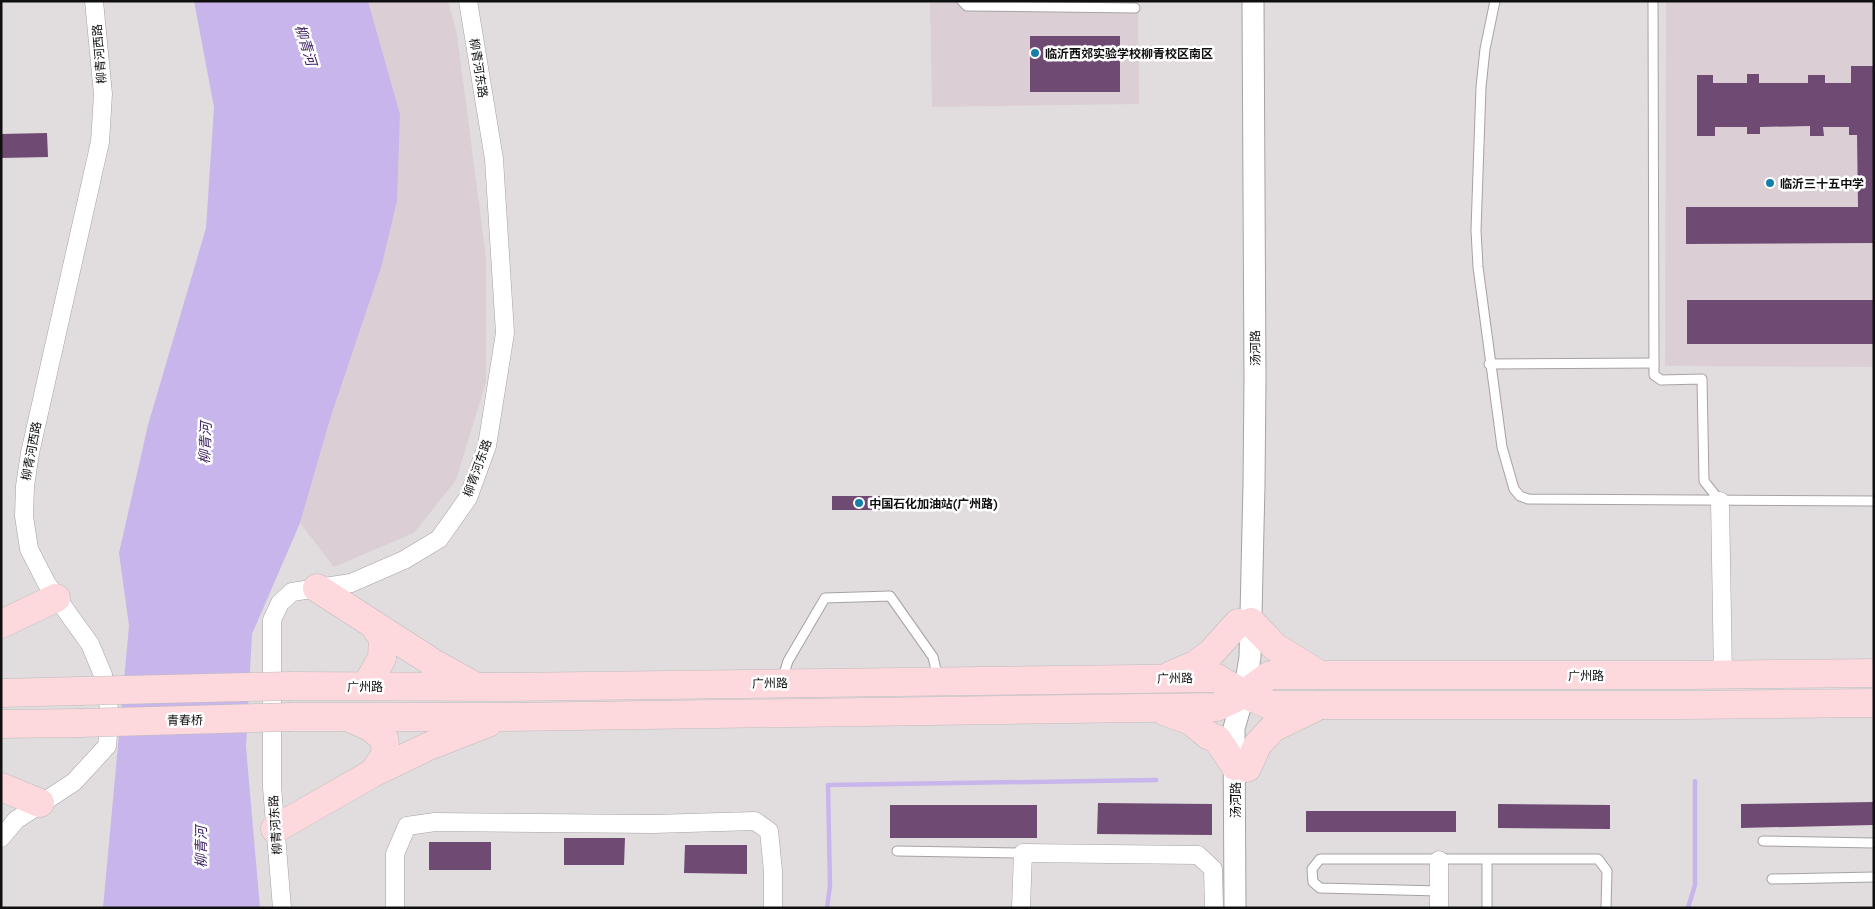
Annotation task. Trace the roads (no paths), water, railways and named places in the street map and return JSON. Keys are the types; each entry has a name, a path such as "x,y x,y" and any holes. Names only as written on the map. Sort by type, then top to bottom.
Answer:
{"main road":[{"path":"317,588 435,664 475,687"},
{"path":"1,624 56,598"},
{"path":"1163,678 1195,665 1211,654 1244,623 1275,647 1320,675"},
{"path":"366,686 382,658 383,638 373,624"},
{"name":"广州路","path":"291,717 506,717 1217,707 1244,694 1270,675 1874,673"},
{"name":"广州路","path":"5,691 292,686 475,687 1217,678 1244,694 1270,705 1874,703"},
{"path":"1158,708 1191,721 1209,736 1217,739 1241,767 1273,728 1320,705"},
{"name":"青春桥","path":"4,725 291,717"},
{"path":"347,717 370,727 384,738 386,754 374,773"},
{"path":"275,829 374,773 429,746 506,717"},
{"path":"1,788 40,804"}],"street":[{"name":"柳青河西路","path":"1,838 16,820 74,782 107,746 110,714 104,675 90,644 46,584 29,549 24,516 25,486 30,453 100,142 103,94 94,1"},
{"name":"柳青河东路","path":"282,908 272,787 272,620 280,603 292,592 351,583 404,560 439,539 468,498 488,446 505,333 494,158 468,1"},
{"name":"汤河路","path":"1240,1 1244,623 1250,657 1244,694 1234,728 1241,767 1248,908"},
{"name":"汤河路","path":"1244,623 1255,379 1253,1"},
{"path":"1720,501 1723,675"},
{"name":"汤河路","path":"1235,908 1241,767"},
{"path":"395,908 395,854 407,826 435,822 653,824 755,821 769,831 773,871 772,908"},
{"path":"1021,908 1023,853 1198,855 1212,869 1214,908"},
{"path":"1439,900 1440,860"}],"lane":[{"path":"962,1 967,6 1135,8"},
{"path":"1495,1 1485,49 1481,87 1476,230 1478,267 1502,447 1514,489 1520,496 1528,499 1874,500"},
{"path":"1653,1 1654,375 1661,380 1702,379 1704,481 1720,501"},
{"path":"1490,364 1654,363"},
{"path":"782,683 788,662 825,598 881,596 890,596 933,657 938,681"},
{"path":"1763,841 1874,842"},
{"path":"897,851 1023,853"},
{"path":"1439,900 1320,888 1313,882 1312,869 1320,859 1598,859 1607,871 1606,908"},
{"path":"1487,860 1487,908"},
{"path":"1772,879 1874,877"}],"water":[{"name":"柳青河","path":"194,1 368,1 400,114 397,201 381,268 331,416 300,523 252,634 246,747 260,908 103,908 129,626 119,553 148,425 206,228 214,107"}],"waterway":[{"path":"827,908 830,886 828,785 1156,780"},
{"path":"1688,908 1695,885 1695,781"}],"place":[{"name":"临沂西郊实验学校柳青校区南区","path":"1035,53"},
{"name":"临沂三十五中学","path":"1770,183"},
{"name":"中国石化加油站(广州路)","path":"859,503"}]}
